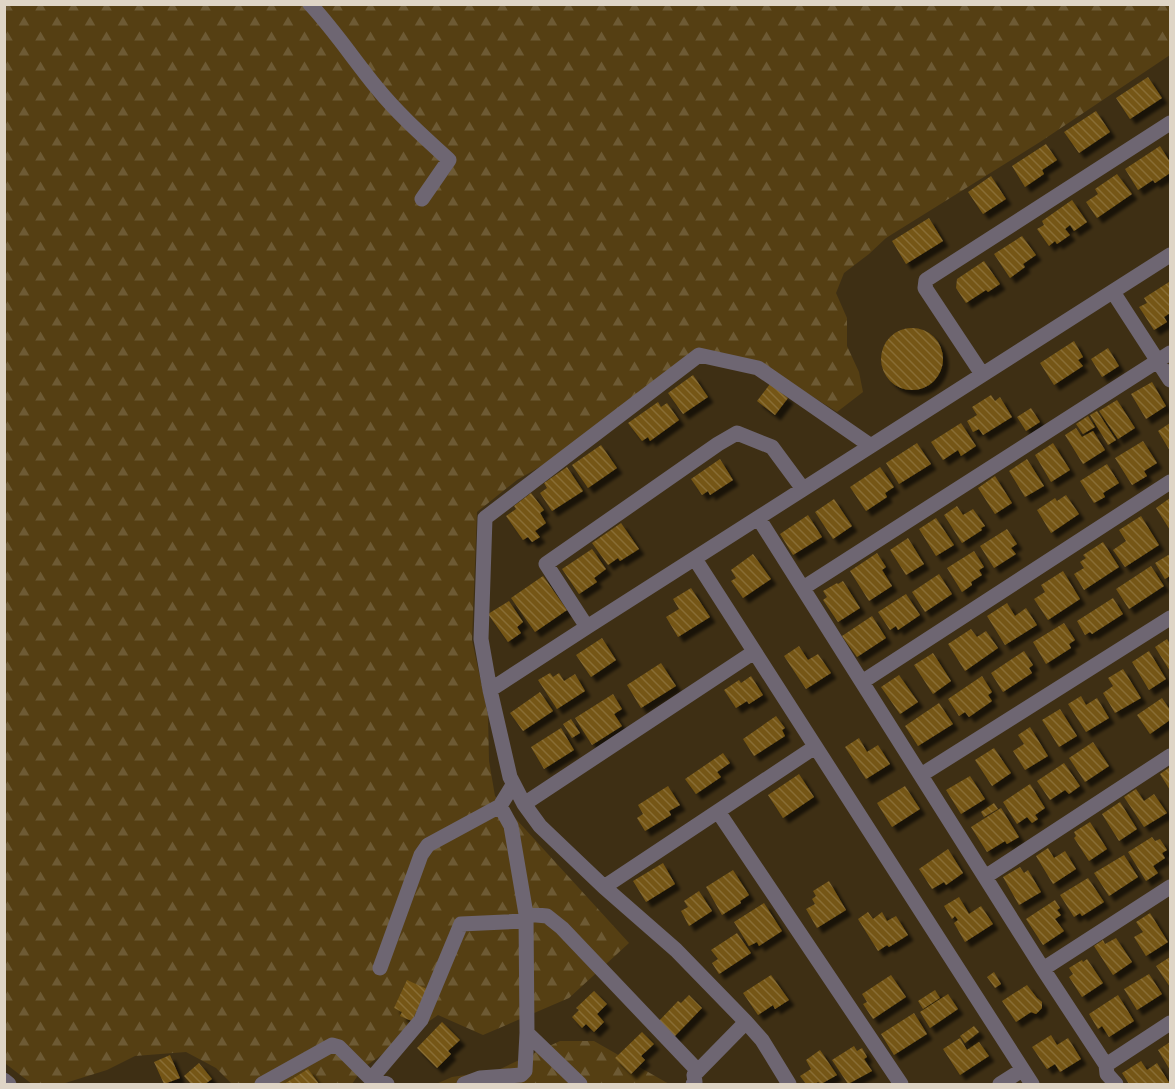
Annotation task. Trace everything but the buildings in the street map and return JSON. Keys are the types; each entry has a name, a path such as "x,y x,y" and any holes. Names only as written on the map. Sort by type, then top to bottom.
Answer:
{"street":[{"path":"310,4 331,27 378,90 406,121 449,160 422,199"},
{"path":"982,374 925,288 926,280 1168,130"},
{"path":"490,690 1170,255"},
{"path":"1113,292 1164,357 1170,380"},
{"path":"789,1084 762,1040 746,1022 676,950 604,887 540,826 513,785 490,690 481,639 485,518 699,355 758,368 871,446"},
{"path":"803,588 1164,357"},
{"path":"587,627 546,564 718,444 737,433 772,447 803,489"},
{"path":"862,682 1170,482"},
{"path":"759,519 1106,1065 1107,1074 1116,1084"},
{"path":"695,559 1032,1084"},
{"path":"921,776 1170,618"},
{"path":"524,804 754,652"},
{"path":"604,887 719,813 815,747"},
{"path":"985,877 1170,756"},
{"path":"380,968 421,855 428,845 500,806 513,785"},
{"path":"464,1084 480,1078 521,1075 525,1071 527,1033 525,917 511,826 500,806"},
{"path":"719,813 901,1084"},
{"path":"1043,969 1170,887"},
{"path":"371,1079 421,1020 461,924 547,916 562,928 696,1080 746,1022"},
{"path":"1106,1065 1170,1023"},
{"path":"527,1033 580,1084"},
{"path":"262,1084 332,1045 339,1047 371,1079 387,1084"},
{"path":"1000,1084 1022,1070"},
{"path":"4,1080 9,1084"}],"green space":[{"path":"1170,4 1170,55 1040,142 886,238 844,273 836,293 847,318 847,346 859,372 863,392 837,412 775,373 693,359 581,443 517,480 477,512 472,640 488,715 489,761 495,796 629,943 569,998 483,1035 438,1015 363,1068 352,1084 232,1084 216,1068 186,1052 135,1056 107,1070 62,1084 32,1084 6,1064 4,5"},
{"path":"560,1041 594,1041 669,1084 436,1084 452,1077 498,1070"}]}
